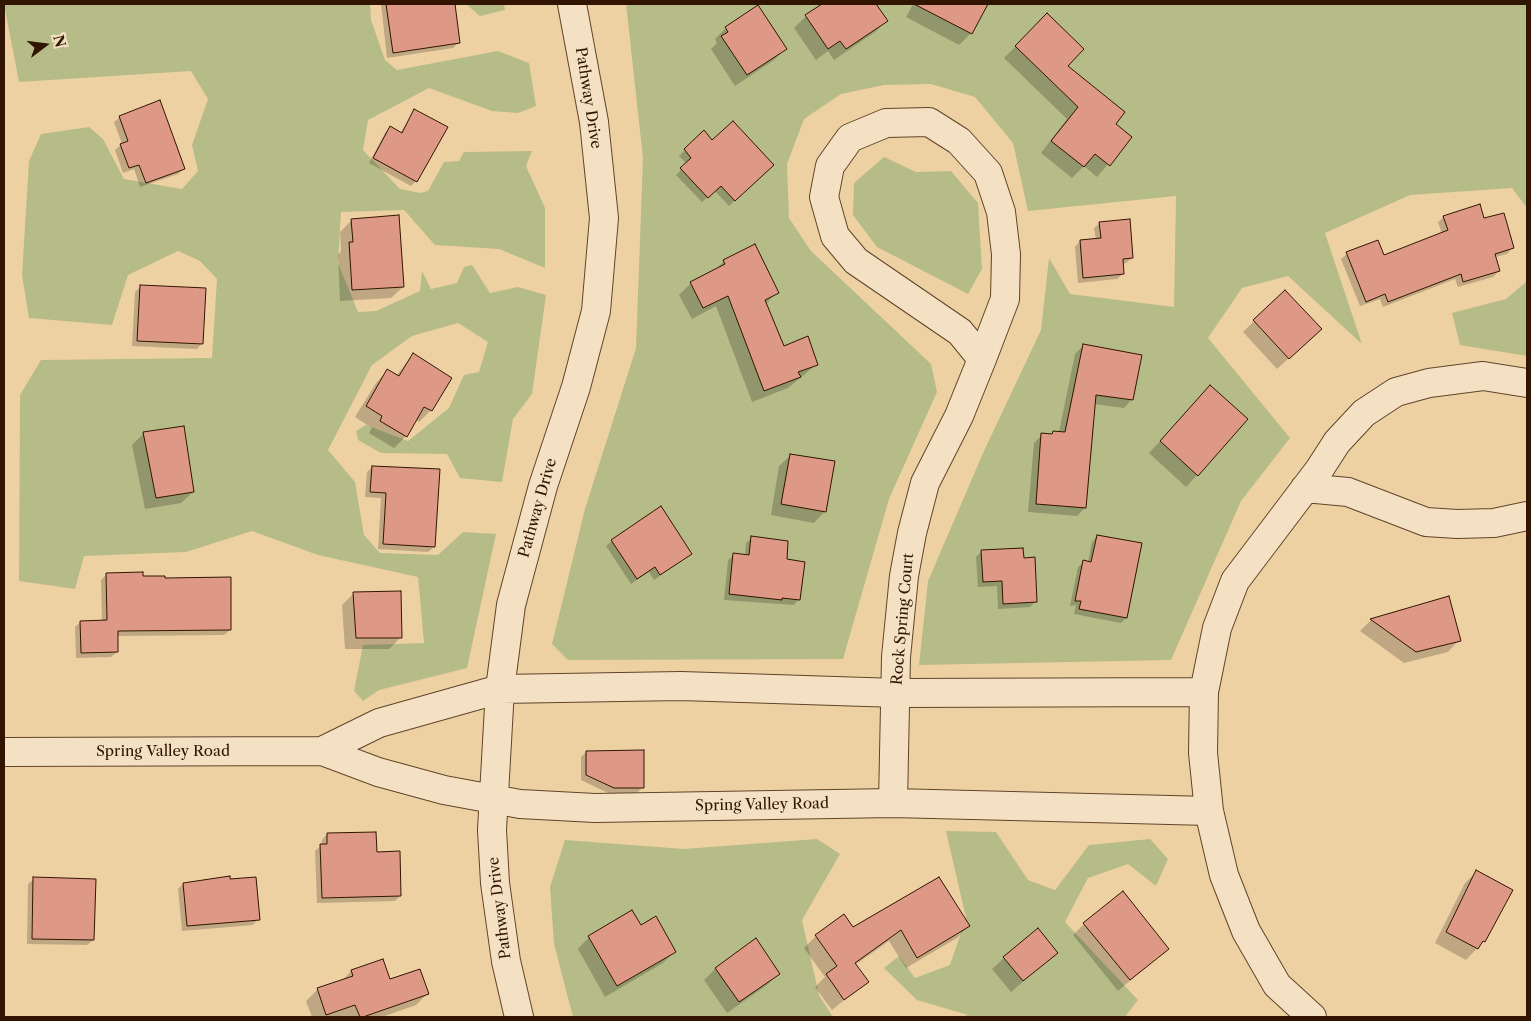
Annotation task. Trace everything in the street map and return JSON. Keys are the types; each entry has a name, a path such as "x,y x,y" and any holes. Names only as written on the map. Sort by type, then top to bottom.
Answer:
{"street":[{"name":"Pathway Drive","path":"519,1017 506,961 495,883 492,830 500,690 511,605 543,486 576,387 596,311 604,218 594,122 572,4"},
{"name":"Rock Spring Court","path":"893,803 897,693 896,657 904,576 912,533 925,483 959,416 982,359 1005,299 1006,254 1001,212 988,173 959,141 928,122 886,123 850,138 830,166 824,197 835,236 856,261 960,332 982,359"},
{"path":"1312,1017 1277,985 1246,931 1224,875 1209,811 1203,753 1204,692 1217,628 1235,581 1337,442 1364,414 1396,392 1436,382 1483,376 1527,383"},
{"path":"1305,488 1348,492 1426,522 1494,524 1527,516"},
{"name":"Spring Valley Road","path":"322,751 379,723 500,690 681,686 897,693 1204,692"},
{"name":"Spring Valley Road","path":"4,752 322,751 378,772 444,790 520,804 595,808 893,803 1209,811"}],"green space":[{"path":"4,4 370,4 371,20 385,60 397,70 498,51 529,63 536,106 518,113 492,111 429,88 368,120 363,150 400,189 420,193 428,191 444,162 459,161 464,152 532,151 526,166 545,208 545,268 499,249 435,245 404,210 341,212 338,263 358,312 376,311 420,291 422,271 431,289 457,283 464,267 472,265 490,293 518,287 546,295 532,394 513,419 502,482 460,478 447,454 381,453 358,440 356,431 366,425 408,441 449,408 464,375 479,372 488,342 458,323 412,336 372,365 328,450 355,482 364,535 380,553 438,555 463,532 496,534 467,668 379,690 363,701 354,691 363,645 424,643 418,577 318,555 252,531 186,552 84,556 75,589 19,581 20,395 41,360 212,358 217,279 200,261 178,251 128,275 112,325 29,318 22,275 29,161 41,134 89,127 103,139 124,179 182,189 198,171 192,145 208,99 191,71 19,82"},
{"path":"466,4 504,4 505,10 480,16"},
{"path":"626,4 1527,4 1527,208 1512,188 1410,195 1325,233 1362,344 1288,276 1242,288 1208,338 1290,438 1241,501 1171,660 919,665 928,581 984,451 1041,330 1049,258 1070,294 1174,307 1176,196 1028,211 1013,143 975,97 931,84 884,85 841,94 804,119 787,164 789,218 811,251 931,364 937,392 889,499 843,659 568,660 552,644 585,509 636,348 643,158"},
{"path":"884,157 916,172 951,171 978,203 982,269 968,294 877,247 853,215 854,183"},
{"path":"1527,281 1527,356 1460,345 1452,313 1506,299"},
{"path":"946,831 996,832 1028,880 1055,890 1089,845 1150,839 1168,859 1156,886 1128,864 1088,878 1065,922 1138,1000 1125,1017 960,1017 968,1015 917,1000 884,968 899,956 915,978 950,965 966,918"},
{"path":"817,839 840,854 802,920 819,995 833,1017 573,1017 554,944 550,887 565,840 684,849"}],"building":[{"path":"386,4 455,4 460,43 393,53"},
{"path":"822,4 876,4 888,21 846,49 840,41 828,49 805,15"},
{"path":"914,4 988,4 972,34"},
{"path":"758,5 787,49 747,75 721,36 728,32 725,27"},
{"path":"1047,13 1084,49 1068,66 1125,112 1116,124 1132,137 1110,166 1095,154 1084,167 1051,141 1078,107 1015,46"},
{"path":"160,100 185,169 146,183 139,165 129,168 120,144 128,141 119,116"},
{"path":"414,109 448,127 417,182 373,158 390,126 402,133"},
{"path":"733,121 774,165 735,201 721,186 708,198 680,168 691,158 684,149 704,130 712,140"},
{"path":"1480,204 1484,218 1504,213 1514,248 1495,254 1500,271 1463,282 1461,274 1388,302 1385,294 1366,302 1346,252 1378,240 1384,255 1448,230 1443,216"},
{"path":"399,215 404,287 352,290 349,242 353,242 351,219"},
{"path":"1130,219 1133,258 1123,259 1124,274 1083,278 1080,240 1101,238 1099,222"},
{"path":"755,244 779,293 765,300 784,346 808,336 818,365 798,372 801,377 764,391 728,296 703,308 690,282 725,264 723,260"},
{"path":"140,285 206,288 203,344 137,341"},
{"path":"1285,290 1322,329 1289,359 1253,320"},
{"path":"1083,344 1142,355 1133,400 1096,395 1086,508 1036,504 1041,433 1065,432"},
{"path":"413,353 452,378 432,411 424,407 407,437 380,421 382,416 366,406 387,369 399,376"},
{"path":"1210,385 1248,419 1198,476 1160,441"},
{"path":"184,426 194,492 156,498 143,432"},
{"path":"790,454 835,461 826,512 781,504"},
{"path":"372,466 440,469 435,547 383,544 386,493 370,492"},
{"path":"661,506 692,554 660,575 655,567 637,579 611,540"},
{"path":"1097,535 1142,543 1127,618 1079,609 1081,601 1075,601 1083,560 1091,562"},
{"path":"751,536 788,541 787,559 805,562 800,600 782,598 782,600 729,594 733,553 749,555"},
{"path":"1023,548 1024,558 1035,557 1037,602 1003,604 1002,581 983,582 981,550"},
{"path":"143,572 143,576 165,576 165,578 231,577 231,630 118,631 118,652 81,653 80,621 107,620 106,573"},
{"path":"401,591 402,638 356,638 353,592"},
{"path":"1449,596 1461,641 1416,652 1370,619"},
{"path":"644,750 644,788 614,788 586,775 586,751"},
{"path":"376,832 377,852 400,851 401,896 322,898 320,844 327,844 327,833"},
{"path":"1476,870 1513,890 1485,942 1483,941 1478,949 1446,932"},
{"path":"230,876 230,879 256,877 260,920 187,926 183,883"},
{"path":"33,877 96,879 94,940 32,939"},
{"path":"939,877 970,926 917,958 901,930 855,963 869,982 844,1000 826,974 837,966 815,935 844,914 853,927"},
{"path":"1123,891 1169,949 1130,980 1083,923"},
{"path":"632,910 641,925 656,916 676,952 617,986 588,936"},
{"path":"1038,928 1058,953 1023,981 1003,957"},
{"path":"756,938 780,974 739,1002 715,968"},
{"path":"383,959 390,979 420,969 429,994 363,1017 360,1017 355,1005 326,1015 317,988 353,976 351,970"}]}
